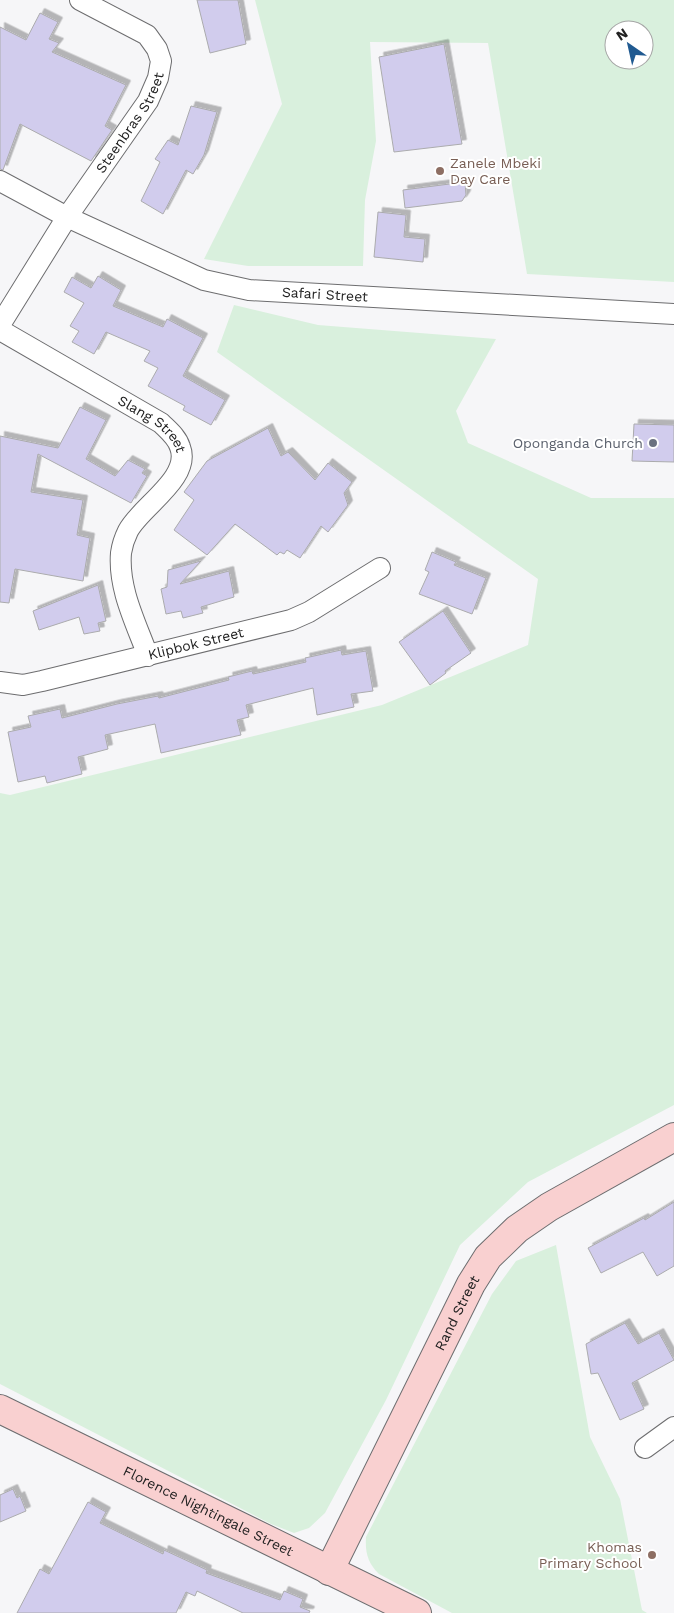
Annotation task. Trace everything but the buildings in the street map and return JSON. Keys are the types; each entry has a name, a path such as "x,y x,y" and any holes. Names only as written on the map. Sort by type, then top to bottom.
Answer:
{"street":[{"name":"Steenbras Street","path":"0,325 67,217 148,101 158,78 161,61 157,48 147,35 80,0"},
{"name":"Safari Street","path":"0,180 67,217 204,280 249,290 674,314"},
{"name":"Slang Street","path":"0,330 161,423 171,433 180,447 181,461 175,477 128,530 121,552 122,575 127,602 148,656"},
{"name":"Klipbok Street","path":"0,682 23,685 42,682 290,620 309,612 380,568"},
{"name":"Rand Street","path":"329,1571 471,1284 488,1257 517,1229 549,1207 674,1137"},
{"name":"Florence Nightingale Street","path":"0,1409 417,1613"},
{"path":"645,1448 674,1427"}],"green space":[{"path":"255,0 674,0 674,282 527,274 488,43 370,42 376,141 365,200 363,266 248,266 204,259 282,104"},
{"path":"234,305 318,325 496,339 456,411 468,443 591,498 674,498 674,1105 528,1182 460,1245 386,1400 325,1513 309,1528 294,1533 271,1524 0,1384 0,793 10,795 382,705 528,645 538,579 217,352"},
{"path":"556,1245 590,1437 620,1499 642,1610 647,1613 452,1613 379,1574 372,1566 368,1557 366,1537 492,1294 516,1261"}],"place":[{"name":"Zanele Mbeki Day Care","path":"440,171"},
{"name":"Oponganda Church","path":"653,443"},
{"name":"Khomas Primary School","path":"652,1555"}]}
